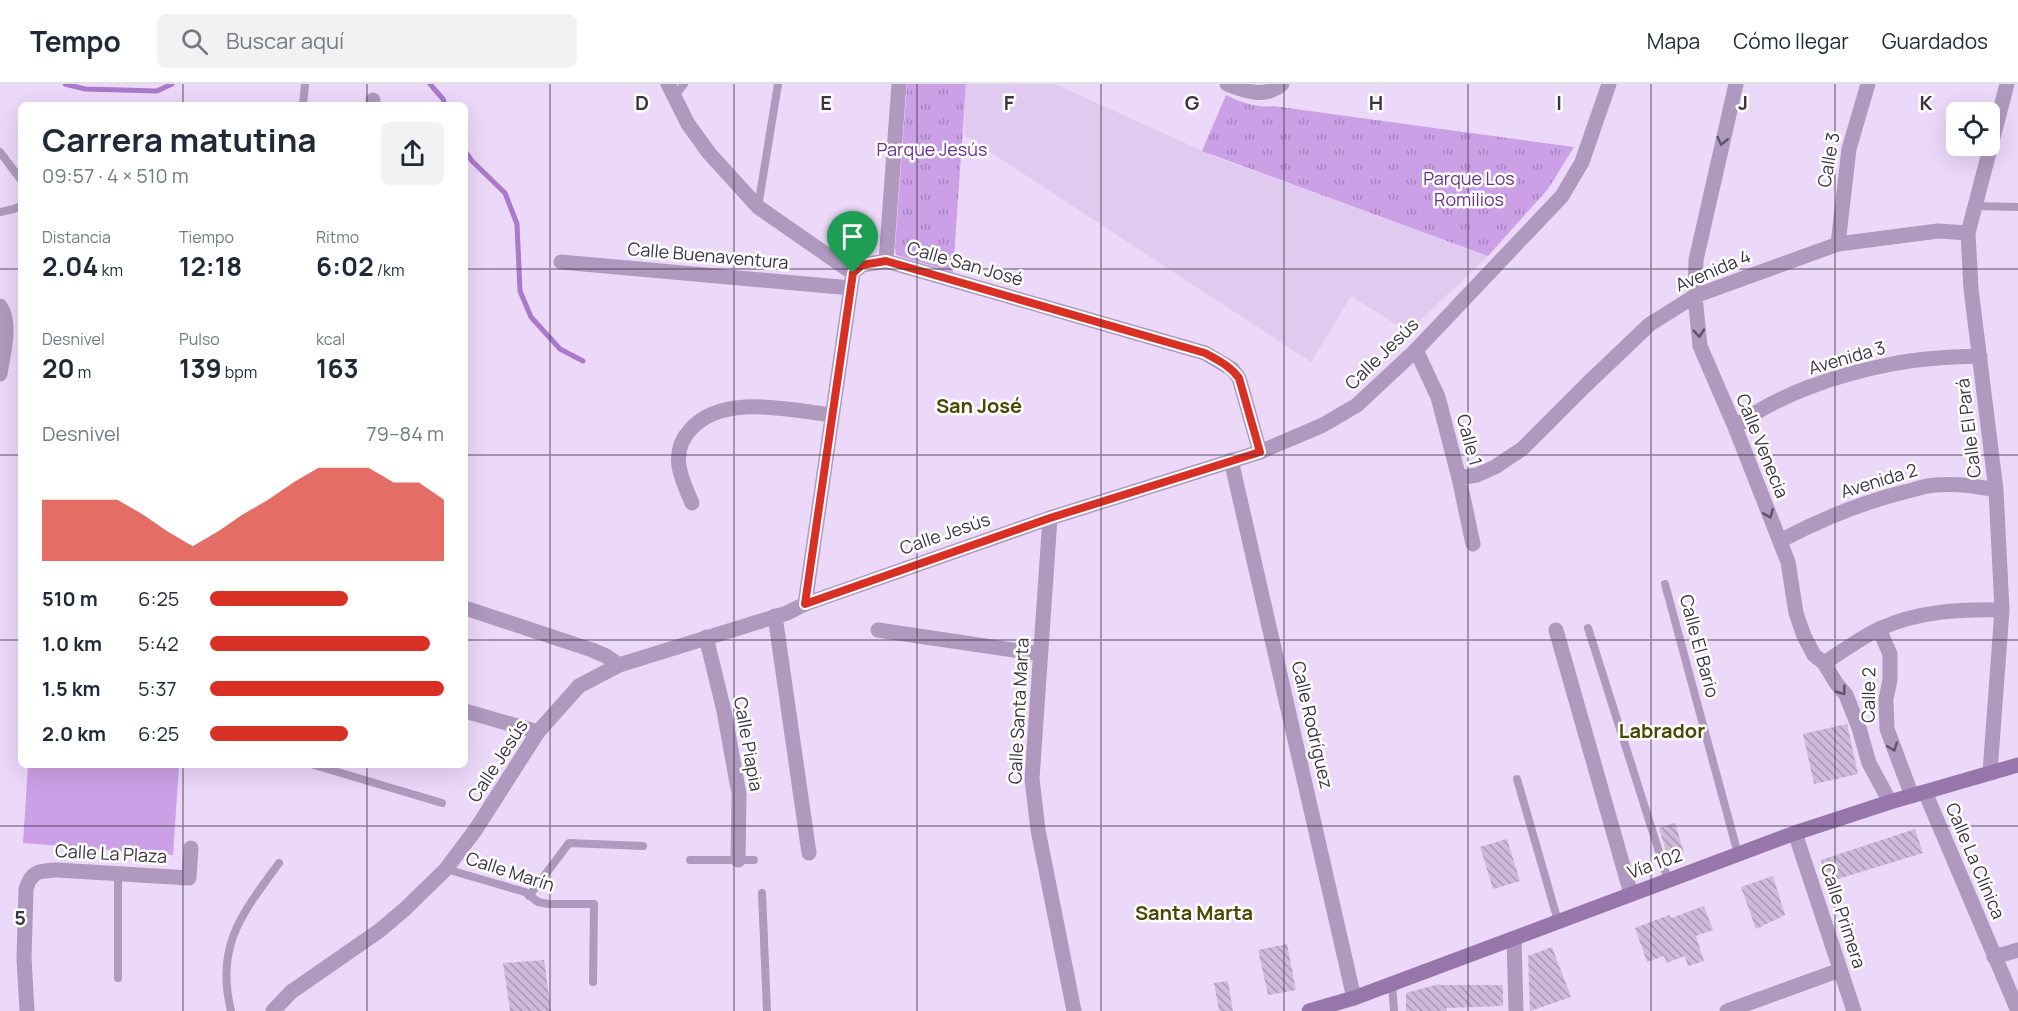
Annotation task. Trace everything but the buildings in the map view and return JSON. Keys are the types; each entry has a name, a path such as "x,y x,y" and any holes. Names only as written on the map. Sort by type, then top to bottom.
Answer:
{"main road":[{"name":"Vía 102","path":"1309,1011 1354,998 1795,833 1890,802 2018,765"}],"street":[{"path":"886,261 899,84"},
{"path":"1227,84 1248,92 1266,92 1282,84"},
{"name":"Calle Jesús","path":"273,1011 291,992 379,931 446,869 476,829 538,732 579,686 619,665 775,616 1050,518 1260,452 1323,425 1357,405 1416,350 1562,196 1582,162 1609,84"},
{"name":"Calle Venecia","path":"1736,84 1696,260 1695,296 1700,345 1788,561 1796,613 1804,636 1814,656 1824,663 1846,695 1869,763 1890,802"},
{"name":"Calle 3","path":"1838,244 1849,148 1868,84"},
{"name":"Calle El Pará","path":"1990,772 2002,610 1996,490 1971,289 1968,233 2007,84"},
{"path":"671,90 688,124 710,153 758,207 852,280 805,604"},
{"name":"Avenida 4","path":"1459,478 1477,475 1495,467 1522,449 1650,324 1695,296 1838,244 1938,231 1968,233"},
{"name":"Calle San José","path":"852,280 862,265 886,261 1205,353 1220,360 1239,378 1260,452"},
{"name":"Calle Buenaventura","path":"561,262 852,280"},
{"path":"0,306 5,315 6,327 0,375"},
{"name":"Calle 1","path":"1416,350 1438,397 1473,544"},
{"name":"Avenida 3","path":"1735,428 1753,413 1771,404 1856,373 1926,359 1980,356"},
{"path":"692,503 678,464 678,449 684,436 694,424 711,413 731,407 753,407 832,415"},
{"name":"Calle Rodríguez","path":"1231,460 1354,998"},
{"name":"Avenida 2","path":"1780,541 1847,510 1892,495 1934,485 1965,484 1996,490"},
{"name":"Calle Santa Marta","path":"1050,518 1032,779 1038,830 1074,1011"},
{"path":"468,609 592,650 619,665"},
{"path":"1824,663 1880,629 1923,615 1962,609 2002,610"},
{"path":"775,616 809,853"},
{"name":"Calle 2","path":"1880,629 1890,654 1890,680 1886,699 1887,729 1918,794"},
{"path":"878,630 1040,654"},
{"path":"1556,630 1631,894"},
{"name":"Calle Piapia","path":"706,637 724,711 739,794 746,860"},
{"path":"468,712 538,732"},
{"name":"Calle La Clínica","path":"1918,794 2018,1011"},
{"name":"Calle Primera","path":"1795,833 1854,1011"},
{"name":"Calle La Plaza","path":"27,1011 24,958 26,889 29,879 36,873 44,871 189,878 191,848"},
{"path":"1514,939 1516,1011"},
{"path":"1994,957 2018,950"},
{"path":"1727,1011 1840,970"}],"lane":[{"path":"303,102 305,84"},
{"path":"671,90 684,84"},
{"path":"758,207 778,84"},
{"path":"0,152 18,176"},
{"path":"1974,206 2018,207"},
{"path":"0,212 18,207"},
{"name":"Calle El Bario","path":"1665,584 1738,854"},
{"path":"1588,628 1668,880"},
{"path":"324,768 442,803"},
{"path":"1517,779 1558,921"},
{"path":"529,896 569,843 643,846"},
{"path":"690,860 746,860"},
{"path":"231,1011 226,967 230,941 247,907 279,863"},
{"name":"Calle Marín","path":"446,869 525,892 538,902 594,904 593,982"},
{"path":"118,874 118,978"},
{"path":"762,893 767,1011"},
{"path":"1392,983 1394,1011"}],"shaded area":[{"path":"966,84 1055,84 1218,158 1488,256 1408,332 1351,296 1311,362 964,135"}],"green space":[{"name":"Parque Jesús","path":"907,84 966,84 953,272 896,255"},
{"name":"Parque Los Romilios","path":"1226,95 1255,106 1273,106 1574,147 1548,189 1488,256 1202,151"},
{"path":"28,768 179,768 173,855 23,843"}],"waterway":[{"path":"65,84 85,89 157,91 172,84"},
{"path":"430,84 444,102"},
{"path":"468,155 505,193 517,224 520,291 531,317 560,349 583,361"}],"district":[{"name":"San José","path":"979,406"},
{"name":"Labrador","path":"1662,731"},
{"name":"Santa Marta","path":"1194,913"}],"route":[{"path":"886,261 1205,353 1220,360 1239,378 1260,452 1050,518 805,604 853,273 862,265 886,261"}]}
